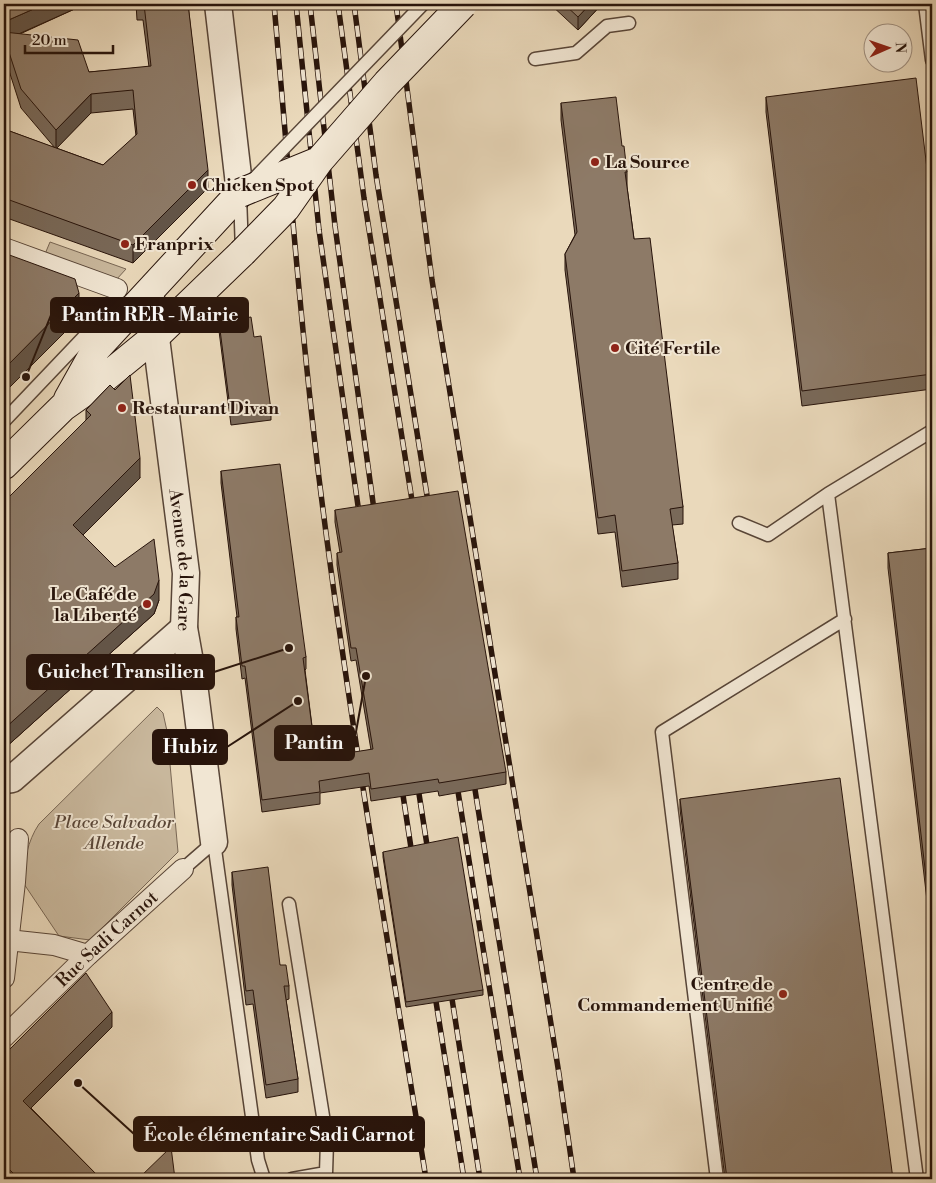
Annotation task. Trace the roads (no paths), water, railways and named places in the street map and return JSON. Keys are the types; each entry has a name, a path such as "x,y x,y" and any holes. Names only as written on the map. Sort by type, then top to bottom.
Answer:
{"main road":[{"path":"4,465 63,407 107,376 156,336 242,253 286,208 319,162 387,83 463,4"},
{"path":"63,407 96,349 134,295 240,193 319,162"}],"street":[{"path":"218,4 240,193"},
{"path":"4,248 134,295"},
{"name":"Avenue de la Gare","path":"134,295 156,336 186,572 184,628 194,684 214,842"},
{"path":"4,780 12,778 184,628"},
{"path":"4,978 6,940 18,839"},
{"name":"Rue Sadi Carnot","path":"4,1037 88,955 183,870"},
{"path":"6,940 54,945 88,955"}],"lane":[{"path":"242,253 240,193 423,4"},
{"path":"925,4 932,60"},
{"path":"535,59 576,53 607,26 629,23"},
{"path":"4,420 96,326 134,295"},
{"path":"739,523 768,535 828,494 932,431"},
{"path":"828,494 917,1179"},
{"path":"717,1179 662,732 845,619"},
{"path":"214,842 258,1160 264,1179"},
{"name":"Rue Sadi Carnot","path":"183,870 214,842"},
{"path":"289,904 327,1141 326,1173 292,1179"}],"railway":[{"path":"274,4 300,300 330,566 356,742 426,1179"},
{"path":"296,4 319,230 360,520"},
{"path":"310,4 335,226 375,517"},
{"path":"338,4 364,198 414,513"},
{"path":"354,4 376,175 429,508"},
{"path":"396,4 432,280 559,1074 574,1179"},
{"path":"473,777 537,1179"},
{"path":"456,779 520,1179"},
{"path":"417,781 429,858"},
{"path":"401,782 413,861"},
{"path":"450,986 480,1179"},
{"path":"434,989 464,1179"}],"place":[{"name":"La Source","path":"595,162"},
{"name":"Chicken Spot","path":"192,185"},
{"name":"Franprix","path":"125,244"},
{"name":"Cité Fertile","path":"615,348"},
{"name":"Pantin RER - Mairie","path":"26,377"},
{"name":"Restaurant Divan","path":"122,408"},
{"name":"Le Café de la Liberté","path":"147,604"},
{"name":"Guichet Transilien","path":"289,648"},
{"name":"Pantin","path":"366,676"},
{"name":"Hubiz","path":"298,701"},
{"name":"Centre de Commandement Unifié","path":"783,994"},
{"name":"École élémentaire Sadi Carnot","path":"78,1083"}],"park label":[{"name":"Place Salvador Allende","path":"114,832"}]}
